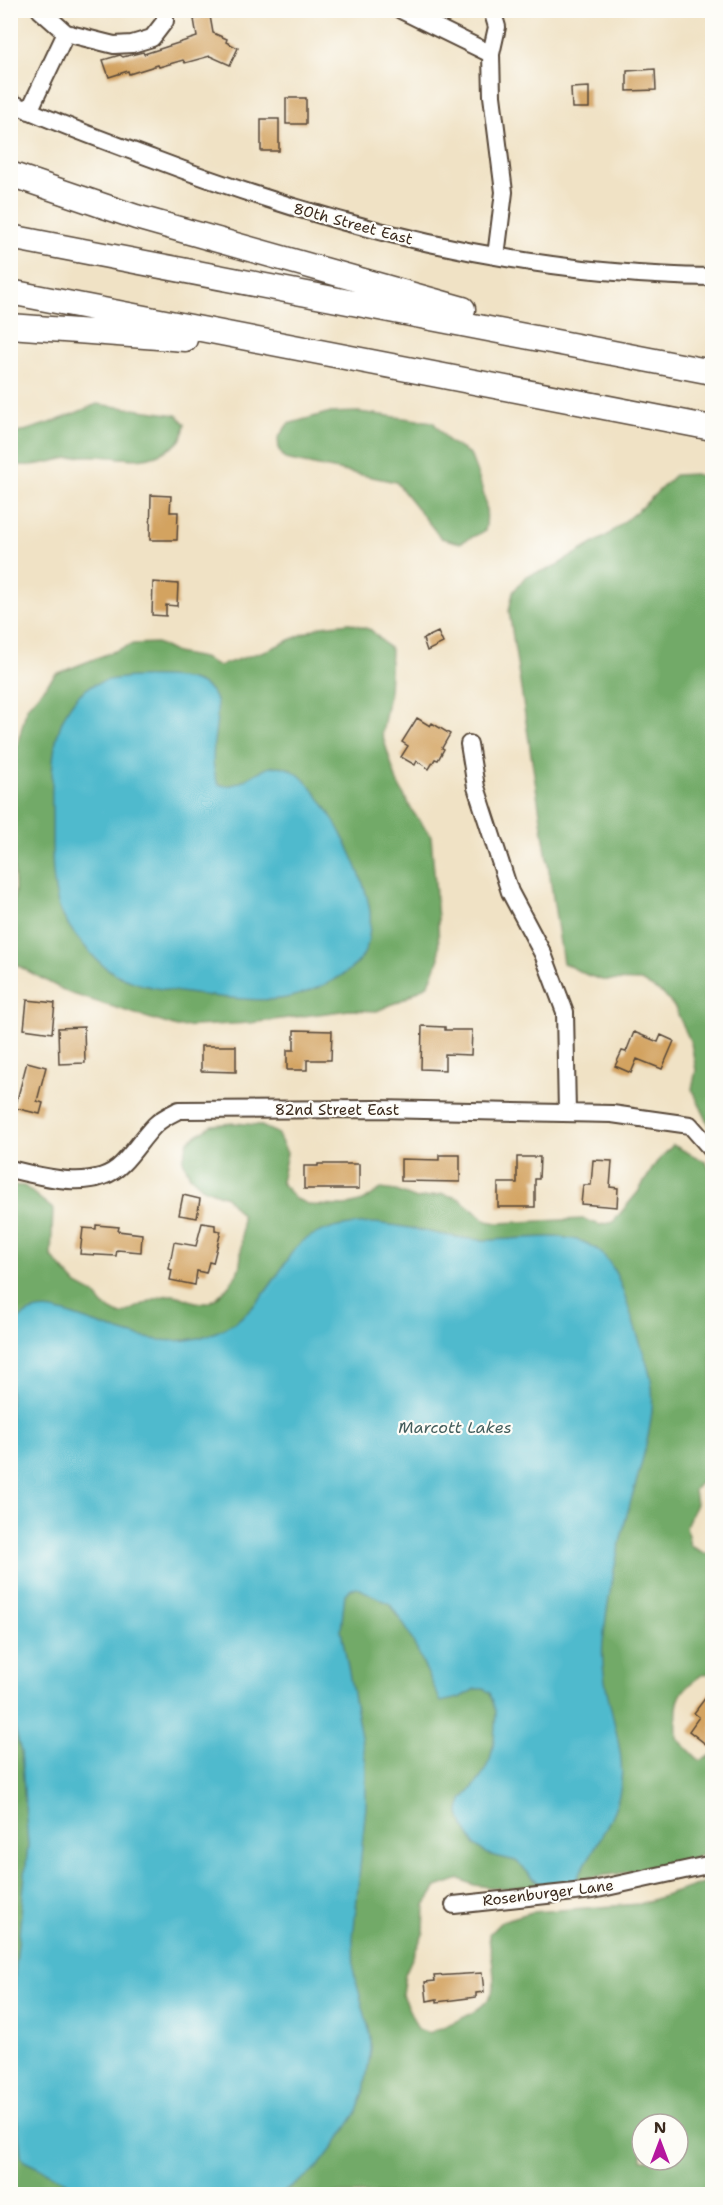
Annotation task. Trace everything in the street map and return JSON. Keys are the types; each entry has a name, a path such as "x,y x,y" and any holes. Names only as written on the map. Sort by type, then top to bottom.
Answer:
{"highway":[{"path":"10,174 136,217 228,244 648,358"},
{"path":"10,237 712,372"},
{"path":"10,292 712,428"},
{"path":"10,326 244,345 624,410"}],"street":[{"path":"40,10 66,33 114,45 132,44 152,38 165,21 165,10"},
{"path":"401,10 491,54"},
{"path":"492,10 496,27 491,54 492,96 504,192 496,256"},
{"path":"29,111 66,33"},
{"name":"80th Street East","path":"10,102 206,179 275,203 381,233 496,256 597,270 712,277"},
{"path":"469,744 477,787 510,891 543,954 565,1011 567,1113"},
{"name":"82nd Street East","path":"10,1169 58,1180 81,1180 102,1175 121,1166 157,1123 179,1110 378,1109 612,1114 690,1125 712,1150"},
{"name":"Rosenburger Lane","path":"454,1905 593,1890 712,1864"}],"green space":[{"path":"97,404 177,415 185,424 182,436 169,449 146,458 83,456 29,465 11,464 11,435 56,421"},
{"path":"359,412 433,422 449,442 470,454 485,502 485,531 460,543 441,538 396,482 285,459 279,450 278,438 288,424 327,413"},
{"path":"695,474 712,479 712,1131 692,1089 696,1070 691,1043 675,1008 663,994 641,981 602,980 563,963 509,611 513,592 526,576 552,568 608,535 675,475"},
{"path":"350,623 371,630 391,650 389,694 382,734 397,782 413,812 431,836 439,958 429,984 377,1011 349,1010 250,1023 177,1027 69,993 11,962 11,916 15,891 11,795 13,762 27,707 56,674 133,644 157,643 176,653 203,658 219,666 270,649 321,626"},
{"name":"Marcott Lakes","path":"234,1123 259,1125 277,1133 287,1153 281,1182 294,1198 310,1205 345,1206 363,1201 381,1189 396,1191 417,1199 443,1194 458,1198 487,1221 498,1223 584,1219 600,1225 613,1222 638,1192 656,1163 673,1145 706,1162 712,1174 712,1469 694,1490 696,1504 686,1526 690,1546 712,1554 712,1594 708,1616 712,1628 712,1673 701,1676 682,1692 677,1706 677,1738 700,1761 712,1755 712,1850 693,1859 623,1873 503,1889 474,1885 460,1879 437,1887 425,1905 424,1932 405,1974 402,1995 418,2029 429,2033 475,2011 489,1998 493,1990 494,1977 489,1934 502,1921 532,1912 640,1904 712,1880 712,2194 11,2194 10,1185 24,1186 53,1209 51,1256 77,1285 94,1294 104,1306 121,1315 153,1299 167,1295 205,1303 215,1299 225,1290 239,1268 242,1216 226,1197 203,1188 190,1176 183,1160 188,1141 212,1125"}],"water":[{"path":"133,677 183,678 206,687 213,695 217,706 217,720 213,763 218,784 237,783 264,769 274,766 284,767 295,772 319,798 342,836 361,877 370,912 370,929 366,948 362,957 348,971 317,988 286,998 240,999 194,994 129,981 106,968 75,935 59,907 53,876 52,774 56,740 68,709 84,691 104,681"},
{"name":"Marcott Lakes","path":"373,1223 471,1239 560,1237 574,1239 599,1251 611,1264 619,1281 647,1364 653,1396 649,1432 618,1552 603,1642 605,1681 621,1758 622,1777 619,1795 612,1816 576,1880 569,1887 548,1892 516,1861 487,1854 475,1845 464,1827 459,1810 462,1800 480,1779 490,1760 496,1712 490,1693 484,1689 475,1689 459,1698 441,1702 408,1631 390,1604 358,1588 351,1589 345,1594 341,1630 366,1763 366,1806 353,1939 354,1973 371,2037 364,2092 356,2114 318,2167 292,2187 278,2194 92,2194 24,2161 21,2155 15,2099 13,2020 15,1974 28,1845 21,1752 10,1710 10,1327 30,1312 46,1309 60,1311 141,1337 170,1341 212,1334 235,1322 254,1306 293,1250 304,1240 332,1228"}],"building":[{"path":"210,16 213,33 227,39 226,42 238,48 230,65 210,56 185,63 183,60 159,67 158,65 129,74 128,71 109,77 103,60 120,55 123,57 143,52 144,54 197,37 194,19"},
{"path":"655,69 656,90 627,91 627,71"},
{"path":"589,87 589,108 572,108 571,88"},
{"path":"286,98 306,98 306,124 286,124"},
{"path":"261,119 279,119 279,151 261,151"},
{"path":"151,495 171,496 170,512 178,512 177,540 150,540"},
{"path":"153,582 178,584 177,606 166,605 166,616 152,615"},
{"path":"438,632 443,643 427,651 423,639"},
{"path":"417,718 430,726 432,723 450,734 438,760 435,759 429,769 417,761 415,765 401,757 408,746 402,742"},
{"path":"27,1000 55,1003 52,1033 24,1029"},
{"path":"422,1026 445,1027 445,1030 472,1030 471,1055 445,1054 445,1070 421,1069"},
{"path":"84,1027 85,1063 59,1064 58,1028"},
{"path":"294,1030 332,1031 331,1060 307,1060 307,1070 287,1070 287,1050 294,1050"},
{"path":"634,1032 658,1042 661,1035 674,1041 662,1069 637,1059 631,1073 615,1066 622,1051 626,1052"},
{"path":"201,1046 236,1046 236,1072 201,1071"},
{"path":"27,1062 46,1067 37,1101 43,1103 40,1114 15,1108"},
{"path":"439,1155 460,1155 460,1182 401,1181 401,1159 439,1160"},
{"path":"517,1157 540,1157 539,1179 535,1179 535,1207 498,1207 498,1183 517,1183"},
{"path":"593,1160 612,1161 610,1187 618,1188 617,1207 581,1204 583,1185 591,1185"},
{"path":"318,1164 359,1164 359,1189 304,1189 304,1166 318,1166"},
{"path":"183,1195 200,1199 197,1218 179,1215"},
{"path":"202,1223 215,1225 215,1230 221,1231 213,1263 209,1262 206,1273 197,1271 195,1285 170,1280 172,1270 169,1269 174,1242 196,1246"},
{"path":"96,1225 119,1227 118,1231 142,1234 141,1252 117,1250 116,1256 80,1254 83,1228 96,1229"},
{"path":"712,1689 712,1749 689,1731 699,1717 694,1713"},
{"path":"482,1973 484,1992 476,1993 476,1997 437,2002 437,1999 427,2001 425,1982 435,1981 434,1976"}]}
